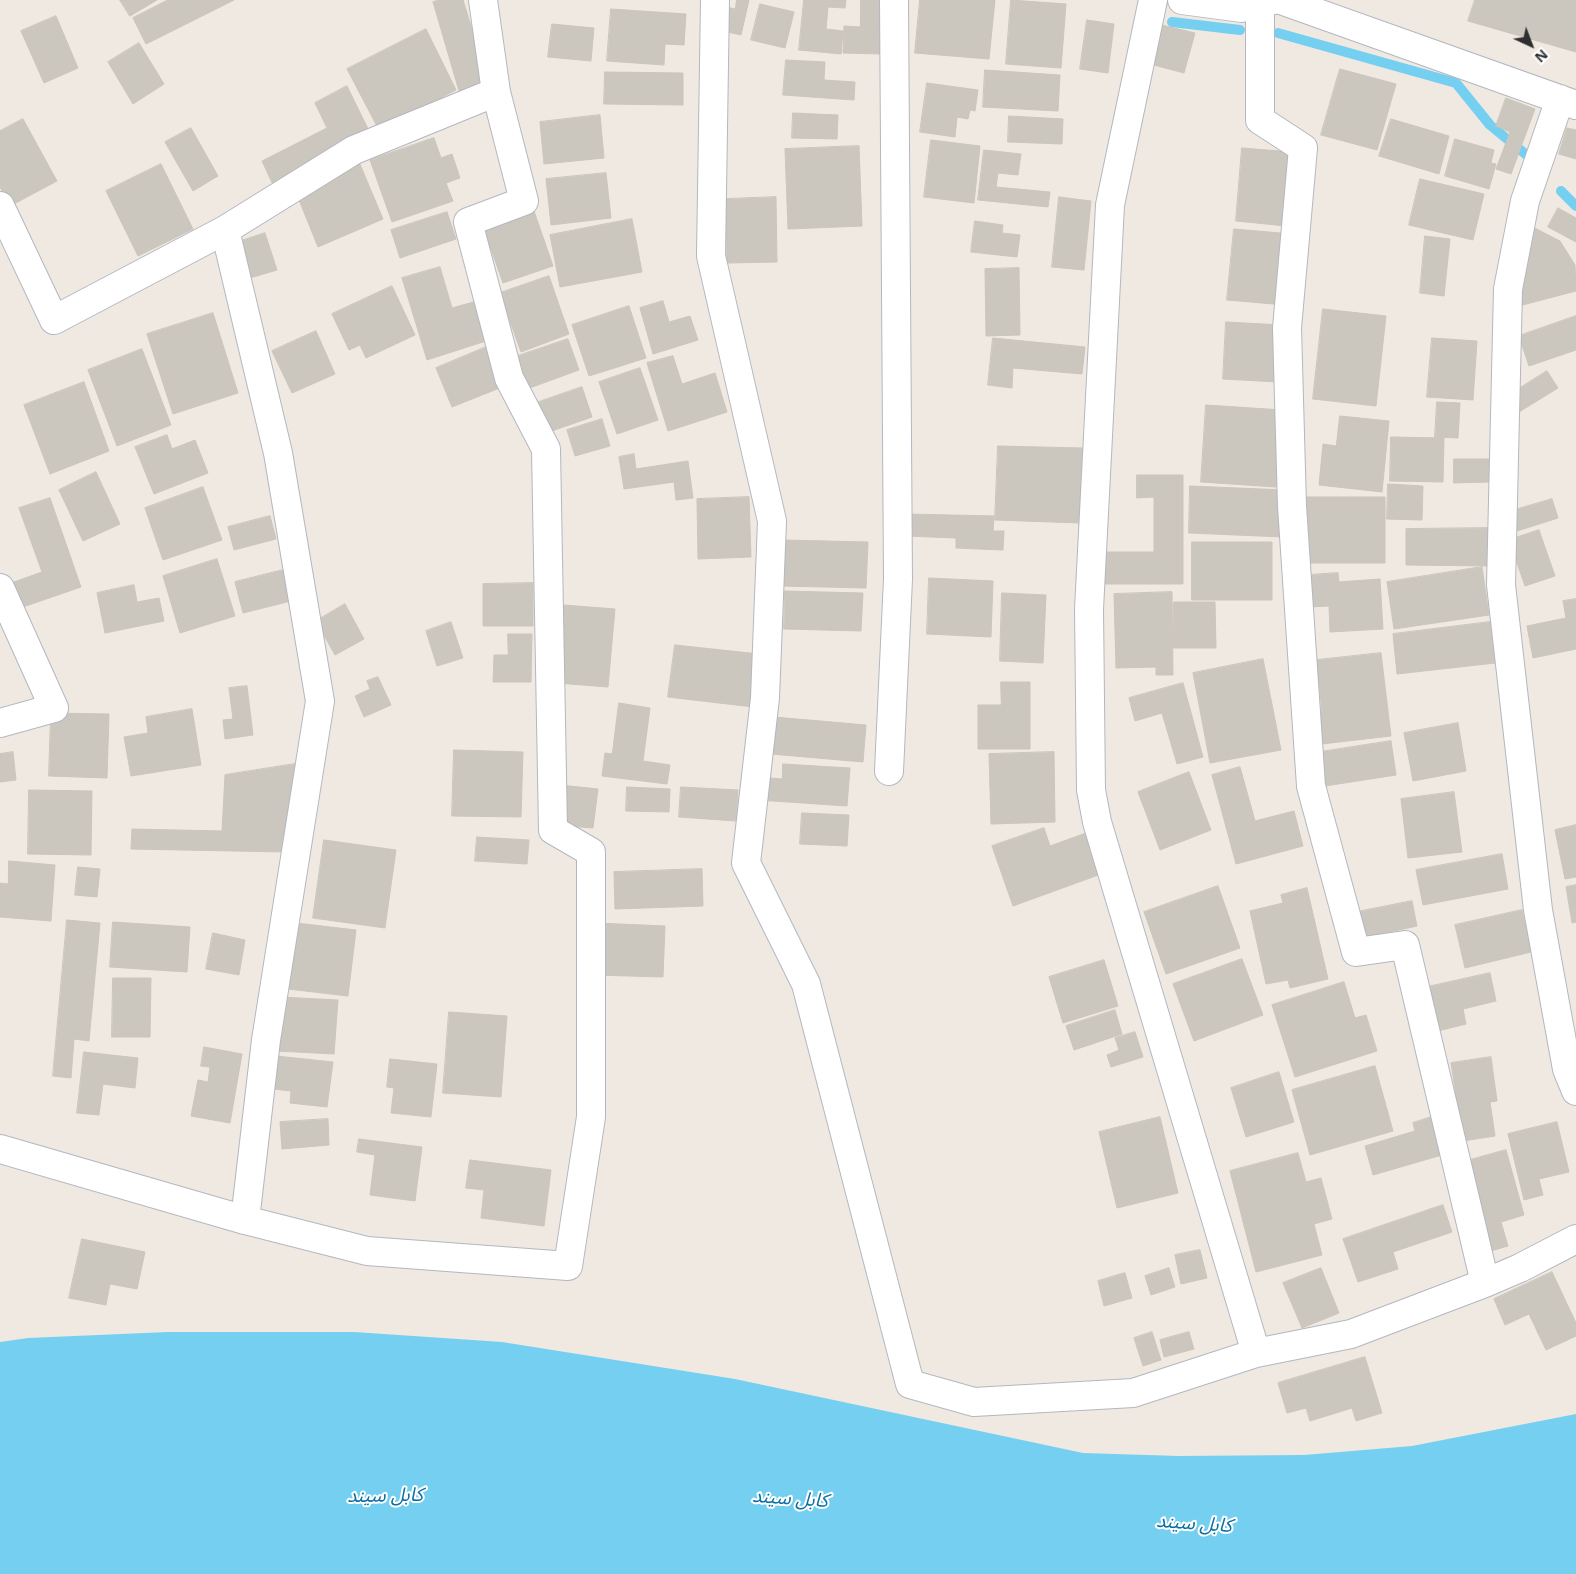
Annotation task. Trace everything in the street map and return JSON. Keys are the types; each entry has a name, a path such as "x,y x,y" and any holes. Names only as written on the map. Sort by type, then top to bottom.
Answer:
{"street":[{"path":"0,1149 245,1220 367,1251 568,1266 591,1117 591,852 553,830 546,448 509,378 468,222 524,201 496,92 483,0"},
{"path":"715,0 711,256 772,520 765,698 746,863 806,984 910,1384 974,1402 1133,1393 1256,1354 1351,1334 1485,1283 1520,1268 1576,1239"},
{"path":"889,770 898,579 894,0"},
{"path":"1153,0 1110,205 1089,609 1091,790 1097,822 1256,1354"},
{"path":"1182,0 1242,8 1269,1 1568,102 1525,201 1508,289 1502,585 1538,910 1567,1069 1576,1091"},
{"path":"1269,1 1261,63 1260,120 1303,148 1287,328 1292,506 1312,786 1356,952 1404,945 1485,1283"},
{"path":"0,206 54,320 225,230 354,150 496,92"},
{"path":"225,230 278,453 320,701 268,1031 245,1220"},
{"path":"0,588 54,708 0,723"}],"water":[{"name":"کابل سيند","path":"168,1332 354,1332 502,1342 735,1379 1083,1453 1179,1456 1304,1455 1412,1446 1576,1414 1576,1574 0,1574 0,1342 28,1338"}],"building":[{"path":"120,0 157,0 130,16"},
{"path":"168,0 234,0 146,44 133,18"},
{"path":"440,0 463,0 488,82 459,91 433,2"},
{"path":"737,0 749,0 741,35 723,31 722,6 735,9"},
{"path":"804,0 846,0 845,8 828,7 826,29 843,31 841,54 799,50"},
{"path":"861,0 884,0 882,54 843,53 844,26 860,27"},
{"path":"920,0 995,0 989,59 915,53"},
{"path":"1011,0 1066,4 1061,68 1006,64"},
{"path":"1475,0 1576,0 1576,52 1468,21"},
{"path":"760,4 794,12 785,48 751,40"},
{"path":"611,9 686,14 684,45 665,44 664,65 607,61"},
{"path":"56,16 78,68 44,83 21,31"},
{"path":"1087,20 1114,24 1108,73 1080,69"},
{"path":"552,24 594,28 591,61 548,57"},
{"path":"1162,25 1195,33 1184,73 1150,64"},
{"path":"426,29 456,90 379,130 347,69"},
{"path":"139,43 164,84 133,104 108,62"},
{"path":"786,60 825,62 824,80 855,82 854,100 783,95"},
{"path":"1340,69 1396,84 1377,150 1321,135"},
{"path":"985,70 1060,75 1058,111 983,107"},
{"path":"605,72 683,73 683,105 604,104"},
{"path":"927,83 978,90 975,111 970,110 968,119 957,117 955,137 920,132"},
{"path":"347,86 372,137 274,187 262,161 327,128 315,103"},
{"path":"1506,98 1535,109 1511,174 1496,169 1510,132 1496,126"},
{"path":"793,113 838,115 837,139 792,138"},
{"path":"600,115 604,158 544,164 540,122"},
{"path":"1009,116 1063,119 1062,144 1008,142"},
{"path":"23,119 57,181 10,206 0,187 0,131"},
{"path":"1391,119 1449,136 1439,174 1379,156"},
{"path":"191,128 218,176 193,191 165,142"},
{"path":"1567,128 1576,130 1576,159 1559,154"},
{"path":"434,138 441,158 452,154 460,178 446,183 453,201 392,222 370,160"},
{"path":"1455,139 1494,150 1491,163 1496,164 1489,189 1445,176"},
{"path":"931,140 980,146 974,203 924,197"},
{"path":"859,146 862,226 788,229 785,149"},
{"path":"1242,148 1292,152 1286,226 1236,221"},
{"path":"984,150 1021,154 1018,175 998,173 996,187 1050,192 1048,207 978,200"},
{"path":"359,162 383,219 318,247 295,190"},
{"path":"161,164 193,229 138,256 106,191"},
{"path":"606,173 611,218 551,225 546,179"},
{"path":"1420,179 1484,194 1473,240 1409,225"},
{"path":"776,197 777,262 727,263 726,199"},
{"path":"1059,197 1091,201 1084,270 1052,267"},
{"path":"1558,208 1576,218 1576,242 1548,227"},
{"path":"534,211 553,266 503,283 484,229"},
{"path":"447,212 456,239 400,258 391,230"},
{"path":"632,219 642,272 560,287 550,235"},
{"path":"975,221 1003,225 1002,233 1020,235 1017,257 971,252"},
{"path":"1529,225 1560,241 1575,265 1576,291 1515,307"},
{"path":"1234,229 1292,234 1285,305 1227,300"},
{"path":"265,233 277,270 243,280 232,244"},
{"path":"1425,236 1450,239 1444,296 1420,293"},
{"path":"440,267 452,308 477,301 489,340 427,360 402,278"},
{"path":"1019,268 1020,335 986,336 985,269"},
{"path":"549,276 569,334 521,352 500,293"},
{"path":"392,286 415,335 366,358 360,345 349,350 332,314"},
{"path":"663,301 669,322 690,316 698,340 653,354 640,308"},
{"path":"629,306 646,358 589,376 572,325"},
{"path":"1323,309 1386,316 1376,406 1313,399"},
{"path":"213,313 238,393 173,414 147,334"},
{"path":"1576,316 1576,350 1529,366 1519,336"},
{"path":"1226,322 1281,325 1278,382 1223,379"},
{"path":"316,331 335,374 292,393 272,351"},
{"path":"993,338 1085,347 1082,374 1013,368 1012,388 988,385"},
{"path":"1432,338 1477,341 1473,400 1427,397"},
{"path":"568,339 579,370 524,390 512,358"},
{"path":"491,345 507,385 452,407 436,368"},
{"path":"142,349 171,425 117,446 88,370"},
{"path":"673,356 682,384 715,373 727,412 668,431 647,363"},
{"path":"640,368 658,420 617,434 599,382"},
{"path":"1547,371 1558,388 1519,412 1509,395"},
{"path":"84,382 109,451 50,474 24,405"},
{"path":"582,387 592,417 546,433 536,403"},
{"path":"1437,402 1460,403 1458,438 1435,437"},
{"path":"1206,405 1282,410 1276,487 1201,482"},
{"path":"1340,416 1389,421 1382,492 1319,485 1323,444 1336,446"},
{"path":"602,419 610,446 575,456 567,430"},
{"path":"167,435 172,449 195,440 208,473 154,494 135,447"},
{"path":"1391,437 1444,438 1443,482 1390,481"},
{"path":"998,446 1083,448 1081,523 995,520"},
{"path":"634,454 636,469 688,461 693,498 676,500 674,482 624,489 619,457"},
{"path":"1454,459 1490,459 1490,482 1454,483"},
{"path":"96,472 120,524 83,541 59,490"},
{"path":"1137,475 1183,475 1183,584 1104,584 1104,552 1154,552 1154,497 1137,498"},
{"path":"1388,484 1423,486 1422,520 1387,519"},
{"path":"1190,486 1285,490 1283,537 1189,533"},
{"path":"203,487 222,540 163,560 145,508"},
{"path":"749,497 751,557 698,559 697,499"},
{"path":"1302,497 1385,497 1385,563 1302,563"},
{"path":"50,498 81,587 23,607 14,582 42,572 19,508"},
{"path":"1552,499 1558,518 1514,532 1508,512"},
{"path":"906,514 994,516 993,531 1004,531 1003,550 956,548 956,538 906,536"},
{"path":"270,516 276,539 234,550 228,527"},
{"path":"1490,528 1490,566 1406,565 1406,529"},
{"path":"1539,530 1555,576 1525,586 1509,540"},
{"path":"783,540 868,542 866,588 781,586"},
{"path":"1192,542 1272,542 1272,600 1192,600"},
{"path":"217,559 235,616 180,633 163,576"},
{"path":"1482,567 1489,615 1394,629 1387,582"},
{"path":"283,570 291,601 243,613 235,582"},
{"path":"1338,573 1339,582 1380,579 1383,629 1330,632 1329,606 1310,607 1308,575"},
{"path":"929,578 993,581 991,637 927,634"},
{"path":"533,583 533,626 483,626 483,584"},
{"path":"134,585 137,602 159,598 164,621 105,633 97,593"},
{"path":"785,591 863,593 861,631 784,629"},
{"path":"1172,592 1173,675 1156,675 1156,667 1116,668 1114,594"},
{"path":"1002,593 1046,595 1043,663 1000,661"},
{"path":"1576,599 1576,649 1533,658 1527,626 1566,618 1563,601"},
{"path":"1174,602 1215,602 1216,648 1174,648"},
{"path":"345,604 364,639 335,655 316,621"},
{"path":"564,605 615,609 608,687 557,683"},
{"path":"451,622 463,658 437,666 426,631"},
{"path":"1490,622 1495,663 1397,674 1393,634"},
{"path":"508,634 532,634 531,682 493,682 494,655 508,655"},
{"path":"675,645 759,654 753,707 668,697"},
{"path":"1381,653 1391,736 1313,745 1309,713 1322,712 1317,660"},
{"path":"1263,659 1281,750 1210,763 1193,673"},
{"path":"378,677 391,705 364,717 355,696 370,689 367,681"},
{"path":"1001,682 1030,682 1030,749 978,749 978,705 1001,705"},
{"path":"1183,683 1203,757 1177,764 1162,713 1135,721 1129,698"},
{"path":"247,686 253,735 225,739 223,720 233,719 229,688"},
{"path":"619,703 650,708 643,761 670,765 667,784 602,776 605,753 612,754"},
{"path":"192,709 201,765 131,776 124,737 148,733 146,717"},
{"path":"51,713 109,714 107,778 49,776"},
{"path":"774,717 866,725 863,762 771,754"},
{"path":"1458,723 1466,771 1413,781 1404,733"},
{"path":"1391,741 1396,775 1325,786 1320,752"},
{"path":"454,750 523,752 521,817 452,816"},
{"path":"13,752 16,780 0,782 0,754"},
{"path":"1054,752 1055,822 991,824 989,754"},
{"path":"301,763 285,852 131,849 132,829 222,831 225,775"},
{"path":"783,764 850,768 847,806 758,800 759,777 782,779"},
{"path":"1240,767 1255,821 1294,811 1303,846 1236,864 1212,775"},
{"path":"1189,772 1211,830 1160,850 1138,792"},
{"path":"560,785 598,789 593,828 555,825"},
{"path":"627,787 670,789 669,812 626,811"},
{"path":"681,787 738,790 736,821 679,817"},
{"path":"29,790 92,791 91,855 28,854"},
{"path":"1454,792 1462,852 1408,858 1401,799"},
{"path":"802,813 849,815 847,846 800,844"},
{"path":"1576,825 1576,877 1565,879 1555,830"},
{"path":"1044,828 1050,846 1086,833 1101,874 1013,906 992,846"},
{"path":"477,837 529,840 527,864 475,861"},
{"path":"324,840 396,850 385,928 313,918"},
{"path":"1502,854 1508,889 1423,905 1416,870"},
{"path":"9,861 55,865 51,921 0,917 0,883 8,884"},
{"path":"78,867 100,869 97,897 75,895"},
{"path":"702,869 703,906 615,909 614,872"},
{"path":"1576,885 1576,922 1572,923 1566,887"},
{"path":"1218,886 1240,948 1166,974 1144,912"},
{"path":"1307,888 1328,979 1290,988 1288,980 1266,984 1250,911 1283,903 1281,895"},
{"path":"1412,901 1417,926 1362,938 1357,912"},
{"path":"1522,910 1531,952 1465,968 1455,925"},
{"path":"67,920 100,923 89,1041 74,1039 71,1078 53,1076"},
{"path":"113,922 190,927 187,972 110,967"},
{"path":"296,923 356,930 348,996 288,989"},
{"path":"596,923 665,926 663,977 594,975"},
{"path":"213,933 245,940 239,975 206,969"},
{"path":"1242,959 1263,1015 1194,1041 1173,984"},
{"path":"1104,960 1118,1006 1063,1023 1049,977"},
{"path":"1490,973 1496,1001 1463,1009 1466,1024 1434,1032 1423,988"},
{"path":"113,978 151,978 150,1037 112,1037"},
{"path":"1344,982 1355,1018 1366,1015 1377,1051 1295,1077 1272,1005"},
{"path":"280,997 338,1000 334,1054 276,1051"},
{"path":"1115,1010 1122,1034 1074,1050 1066,1026"},
{"path":"449,1012 507,1016 501,1097 443,1093"},
{"path":"1135,1032 1143,1057 1111,1067 1107,1055 1119,1050 1115,1038"},
{"path":"204,1047 242,1054 230,1123 191,1116 198,1080 208,1082 210,1067 201,1066"},
{"path":"84,1052 138,1058 135,1088 103,1084 99,1115 77,1113"},
{"path":"276,1056 333,1062 327,1107 290,1103 291,1091 273,1089"},
{"path":"1491,1057 1497,1101 1490,1102 1495,1136 1463,1141 1451,1063"},
{"path":"390,1059 437,1064 431,1117 391,1113 394,1088 387,1087"},
{"path":"1375,1066 1393,1131 1310,1155 1292,1090"},
{"path":"1279,1072 1294,1122 1246,1137 1231,1088"},
{"path":"1160,1117 1178,1193 1117,1208 1099,1132"},
{"path":"1431,1117 1442,1155 1373,1175 1365,1146 1415,1131 1413,1123"},
{"path":"328,1119 329,1145 282,1149 280,1122"},
{"path":"1557,1122 1569,1172 1539,1179 1543,1195 1524,1200 1508,1134"},
{"path":"359,1139 422,1147 415,1201 370,1195 375,1155 357,1152"},
{"path":"1506,1150 1524,1215 1501,1222 1508,1246 1484,1253 1459,1163"},
{"path":"1298,1153 1306,1182 1321,1178 1332,1219 1314,1224 1322,1255 1256,1272 1230,1171"},
{"path":"470,1160 551,1170 544,1226 481,1218 484,1190 466,1188"},
{"path":"1443,1205 1452,1232 1393,1252 1398,1269 1358,1282 1343,1239"},
{"path":"82,1239 145,1252 137,1289 110,1284 106,1305 69,1298"},
{"path":"1200,1250 1207,1278 1181,1284 1175,1255"},
{"path":"1169,1268 1175,1287 1151,1295 1145,1276"},
{"path":"1321,1268 1339,1313 1302,1328 1283,1283"},
{"path":"1552,1272 1576,1323 1576,1336 1546,1350 1529,1314 1505,1325 1494,1299"},
{"path":"1125,1273 1132,1298 1104,1306 1098,1281"},
{"path":"1152,1332 1161,1360 1143,1366 1134,1338"},
{"path":"1189,1332 1194,1349 1164,1357 1160,1340"},
{"path":"1365,1357 1382,1413 1356,1421 1352,1408 1310,1421 1306,1408 1287,1413 1278,1383"}],"waterway":[{"path":"1172,22 1240,30"},
{"path":"1278,33 1456,83 1490,125 1529,157"},
{"path":"1561,191 1576,206"}]}
